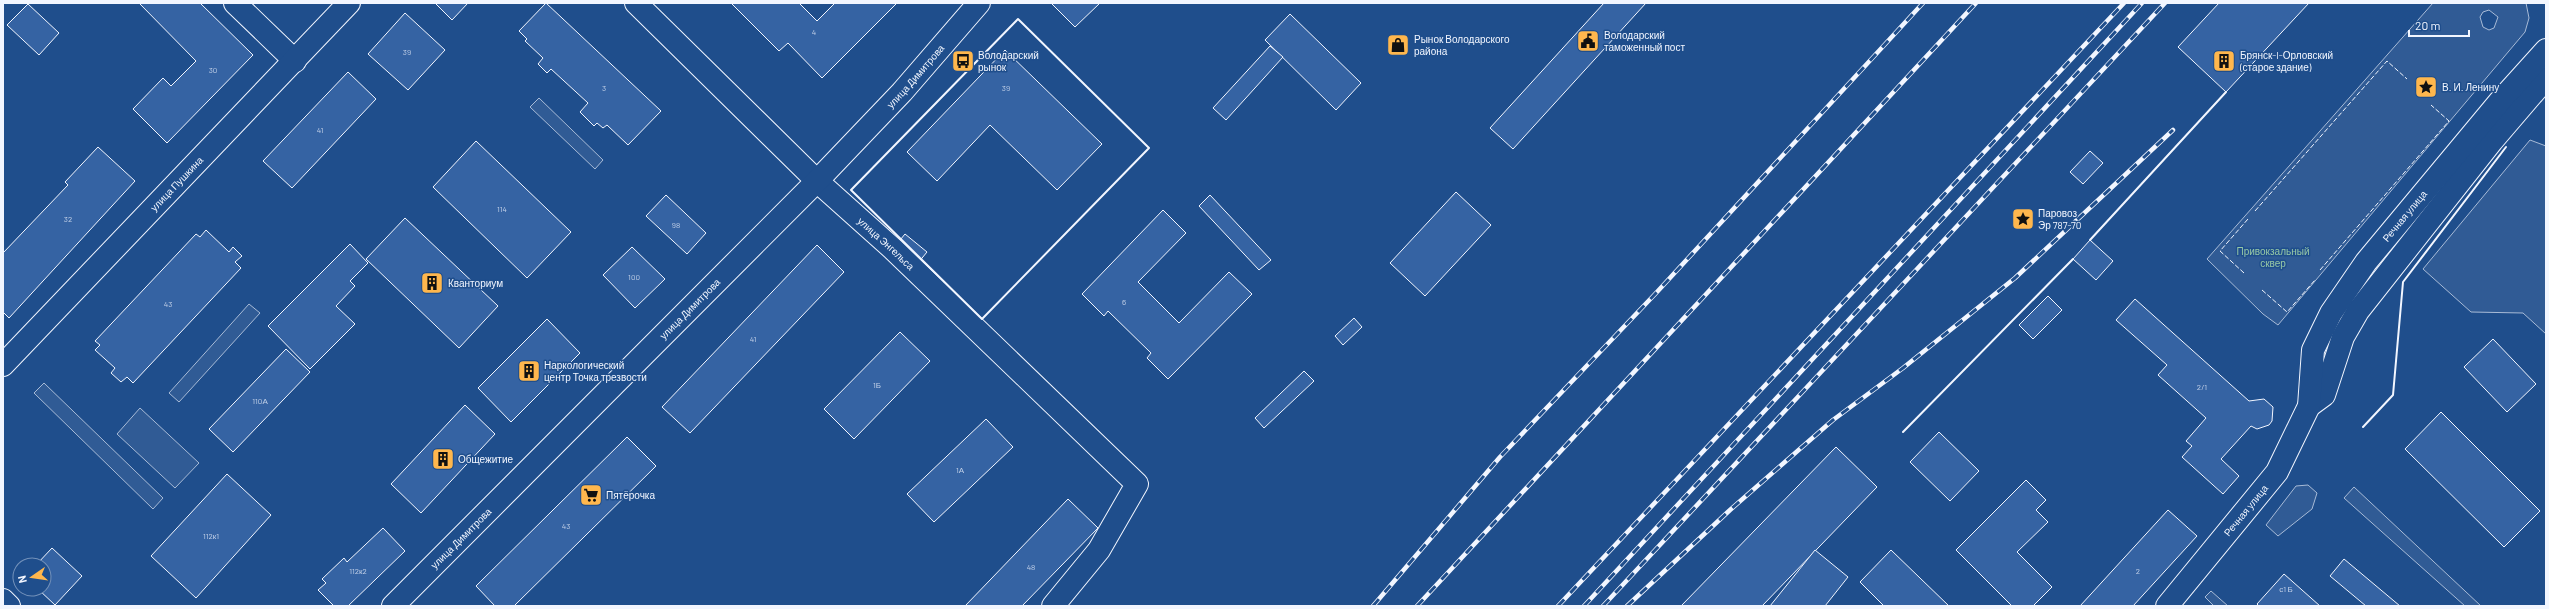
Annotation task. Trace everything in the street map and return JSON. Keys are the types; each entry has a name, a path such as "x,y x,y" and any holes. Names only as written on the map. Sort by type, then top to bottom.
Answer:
{"main road":[{"path":"235,3 295,61"},
{"name":"улица Пушкина","path":"3,365 349,3"},
{"name":"улица Энгельса","path":"636,3 817,181 893,249 1137,484 1099,550 1053,606"},
{"name":"улица Димитрова","path":"392,606 817,181 902,92 979,3"},
{"name":"Речная улица","path":"2167,606 2277,472 2309,406 2313,350 2331,313 2366,262 2500,101 2546,50"},
{"name":"Речная улица","path":"2309,406 2324,395 2343,337 2358,311 2492,140 2546,78"},
{"path":"3,600 9,606"}],"shaded area":[{"name":"Привокзальный сквер","path":"2433,3 2526,3 2529,18 2525,32 2278,325 2263,314 2207,259","holes":["2489,10 2498,17 2494,28 2489,30 2483,27 2480,17 2483,12"]},
{"path":"539,98 603,160 595,169 530,107"},
{"path":"2530,140 2546,146 2546,334 2523,313 2471,312 2423,269"},
{"path":"249,304 260,313 179,402 169,393"},
{"path":"44,383 163,498 153,509 34,393"},
{"path":"140,408 199,463 175,488 117,434"},
{"path":"2308,485 2317,493 2312,509 2278,536 2266,525 2296,486"},
{"path":"2354,487 2481,606 2465,606 2344,498"},
{"path":"2211,591 2228,606 2214,606 2205,597"}],"building":[{"path":"139,3 200,3 253,55 167,143 133,109 163,78 171,86 196,61"},
{"path":"435,3 468,3 452,20"},
{"path":"546,3 661,111 628,145 607,125 603,128 597,123 594,126 580,112 588,103 551,69 547,73 538,64 543,58 525,41 527,39 519,31"},
{"path":"731,3 799,3 817,21 835,3 897,3 822,78 788,43 779,51"},
{"path":"1051,3 1100,3 1075,27"},
{"path":"1604,3 1646,3 1513,149 1490,128"},
{"name":"Брянск-I-Орловский (старое здание)","path":"2219,3 2309,3 2226,92 2178,47"},
{"path":"28,4 59,33 39,55 7,25"},
{"path":"405,13 445,50 408,90 368,54"},
{"path":"1290,14 1361,83 1336,110 1265,40"},
{"path":"1270,46 1283,57 1226,120 1213,108"},
{"path":"1005,50 1102,144 1057,190 990,125 937,181 907,152"},
{"path":"348,72 376,99 292,188 263,161"},
{"path":"476,141 571,232 527,278 433,187"},
{"path":"98,147 135,181 9,318 3,312 3,253 68,185 65,182"},
{"path":"2090,151 2103,163 2083,184 2070,172"},
{"path":"1456,192 1491,225 1425,296 1390,263"},
{"path":"666,195 706,233 687,254 646,216"},
{"path":"1210,195 1271,260 1259,270 1199,206"},
{"path":"1163,210 1186,233 1138,282 1179,323 1229,272 1252,294 1168,379 1147,358 1151,353 1108,311 1104,316 1082,294"},
{"name":"Кванториум","path":"405,218 498,306 459,348 366,259"},
{"path":"206,230 229,252 233,247 242,256 235,262 241,268 133,383 127,377 121,382 111,373 115,368 95,350 100,345 95,341 196,234 200,237"},
{"path":"905,234 927,252 918,263 896,245"},
{"path":"2090,240 2113,261 2096,280 2073,259"},
{"path":"350,244 368,263 350,281 355,286 336,306 355,324 310,369 268,326"},
{"path":"817,245 844,272 690,433 662,407"},
{"path":"632,247 665,279 635,308 603,275"},
{"path":"2048,296 2062,310 2033,339 2019,325"},
{"path":"2135,299 2249,401 2264,399 2273,407 2272,421 2269,425 2257,429 2251,426 2221,459 2239,476 2223,494 2182,457 2192,446 2186,441 2206,418 2158,375 2167,365 2116,320"},
{"path":"1354,318 1362,327 1343,345 1335,336"},
{"name":"Наркологический центр Точка трезвости","path":"547,319 580,353 511,422 478,388"},
{"path":"900,332 930,361 854,439 824,409"},
{"path":"2493,339 2536,384 2507,412 2464,367"},
{"path":"286,349 310,372 233,452 209,429"},
{"path":"1304,371 1314,381 1264,428 1255,418"},
{"name":"Общежитие","path":"465,405 495,434 421,513 391,484"},
{"path":"2441,412 2540,511 2504,547 2405,449"},
{"path":"986,419 1013,447 934,522 907,494"},
{"path":"1939,432 1979,471 1950,501 1910,462"},
{"path":"627,437 656,466 514,606 495,606 476,586"},
{"path":"1836,447 1877,487 1762,606 1681,606"},
{"path":"227,474 271,515 196,598 151,556"},
{"path":"2026,480 2046,500 2036,510 2048,522 2017,552 2052,587 2033,606 2012,606 1956,550"},
{"path":"1068,499 1098,528 1022,606 965,606"},
{"path":"2168,510 2197,536 2133,606 2080,606"},
{"path":"383,528 405,551 348,606 334,606 318,590 326,583 322,579 344,558 347,562"},
{"path":"52,548 82,576 55,605 46,597 52,597 52,557 44,557"},
{"path":"1815,550 1848,577 1825,606 1770,606"},
{"path":"1891,550 1949,606 1884,606 1860,582"},
{"path":"2344,559 2400,606 2366,606 2330,576"},
{"path":"2284,574 2320,606 2259,606 2257,604"}],"railway":[{"path":"1373,606 1500,457 1657,292 1923,3"},
{"path":"1417,606 1976,3"},
{"path":"1558,606 2124,3"},
{"path":"1584,606 2142,3"},
{"path":"1603,606 2165,3"},
{"path":"1627,606 1730,510 1833,420 1903,368 2015,278 2173,130"}],"fence":[{"path":"2255,211 2387,61 2407,79"},
{"path":"2320,270 2449,121 2431,105"},
{"path":"2244,273 2220,251 2248,219"},
{"path":"2262,290 2287,312 2315,280"}],"wall":[{"path":"1018,19 1149,148 982,319 851,190 1018,19"},
{"path":"2090,240 2226,92"},
{"path":"2363,427 2393,395 2403,282 2506,147"},
{"path":"1903,432 2073,259"}],"place":[{"name":"Володарский таможенный пост","path":"1588,41"},
{"name":"Рынок Володарского района","path":"1398,45"},
{"name":"Володарский рынок","path":"963,61"},
{"name":"Брянск-I-Орловский (старое здание)","path":"2224,61"},
{"name":"В. И. Ленину","path":"2426,87"},
{"name":"Паровоз Эр 787-70","path":"2023,219"},
{"name":"Кванториум","path":"432,283"},
{"name":"Наркологический центр Точка трезвости","path":"529,371"},
{"name":"Общежитие","path":"443,459"},
{"name":"Пятёрочка","path":"591,495"}]}
